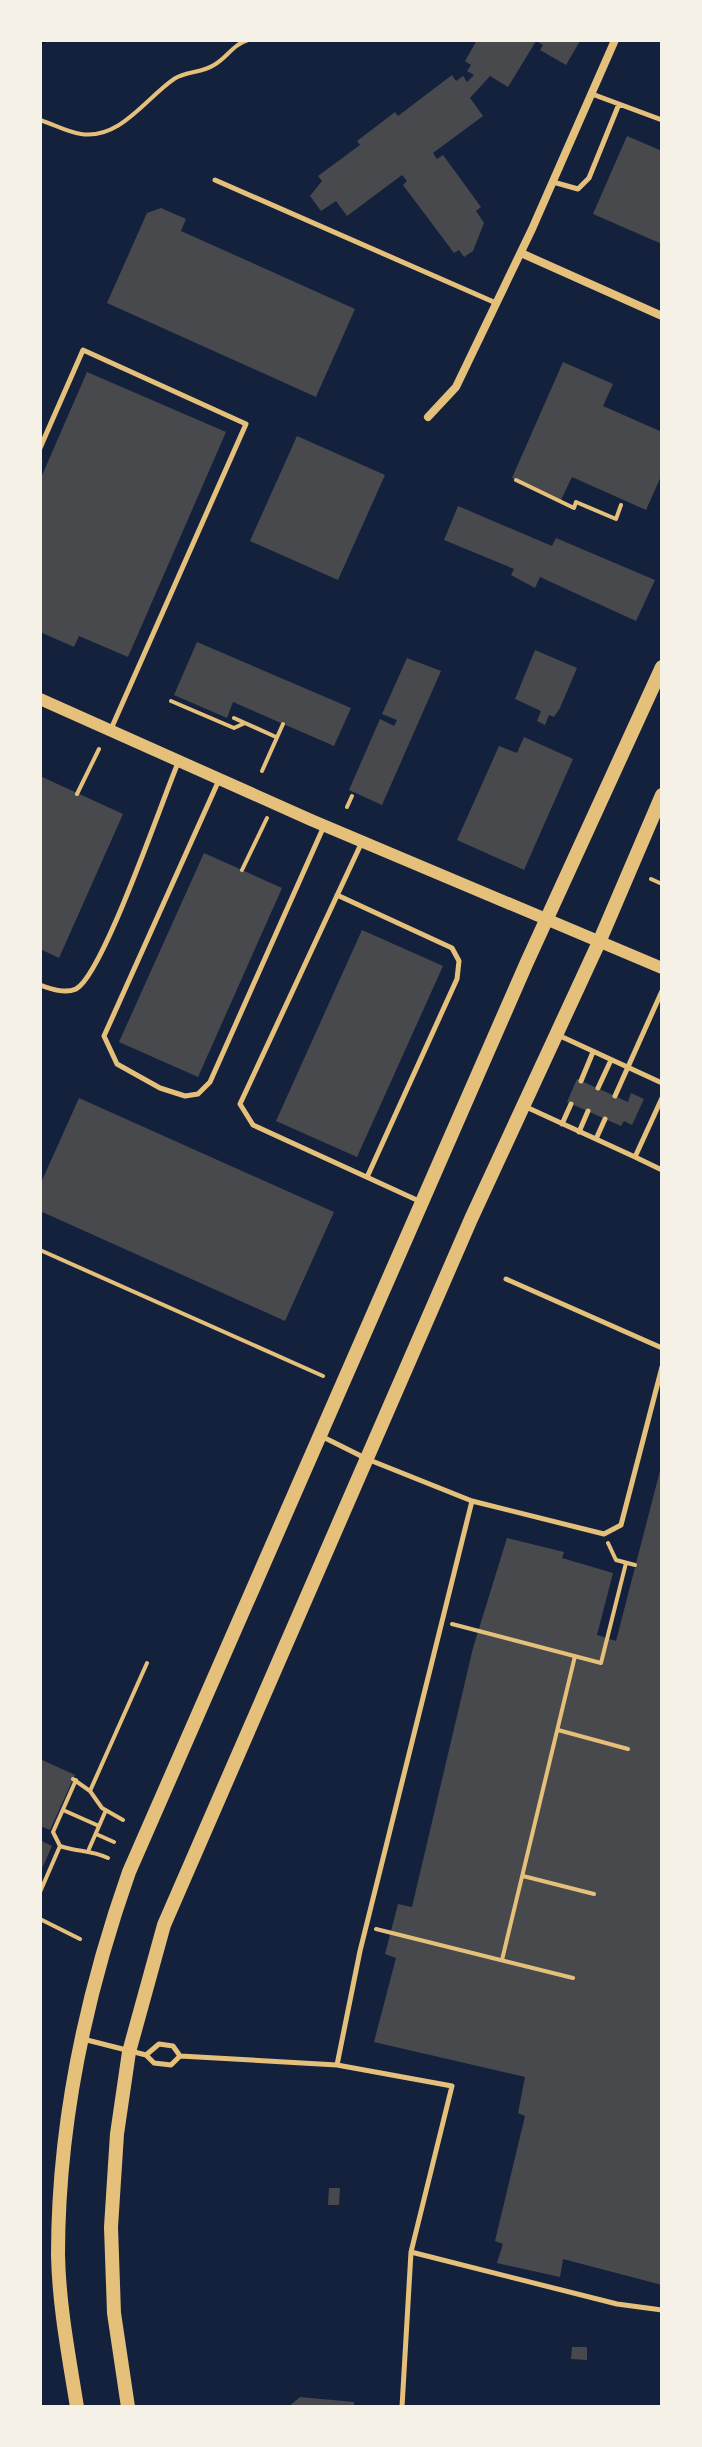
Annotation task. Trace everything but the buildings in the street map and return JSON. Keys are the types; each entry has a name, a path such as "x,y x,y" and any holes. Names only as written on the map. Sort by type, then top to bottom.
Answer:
{"main road":[{"path":"77,2407 66,2343 58,2256 64,2163 80,2039 129,1872 548,918 662,667"},
{"path":"128,2407 114,2313 111,2227 117,2134 129,2052 164,1925 662,795"}],"street":[{"path":"428,417 456,387 521,253 615,40"},
{"path":"521,253 662,316"},
{"path":"40,699 273,803 662,968"}],"lane":[{"path":"592,93 662,120"},
{"path":"553,182 578,189 589,178 619,104"},
{"path":"215,180 497,303"},
{"path":"40,448 83,350 246,424 110,730"},
{"path":"40,985 58,991 75,989 89,977 116,921 178,761"},
{"path":"220,780 104,1036 117,1064 160,1088 185,1096 198,1094 210,1082 324,825"},
{"path":"363,841 240,1104 253,1125 423,1203"},
{"path":"337,895 452,948 459,961 457,979 368,1176"},
{"path":"615,1096 662,991"},
{"path":"556,1034 662,1083"},
{"path":"581,1081 594,1052"},
{"path":"598,1088 611,1060"},
{"path":"635,1157 662,1098"},
{"path":"562,1124 571,1104"},
{"path":"523,1106 662,1170"},
{"path":"579,1132 588,1111"},
{"path":"596,1139 605,1119"},
{"path":"506,1279 662,1348"},
{"path":"320,1435 367,1459 472,1501 604,1534 621,1525 662,1367"},
{"path":"337,2065 366,1927 472,1501"},
{"path":"80,2039 146,2055 154,2063 171,2065 180,2056 337,2065 452,2086 411,2252 402,2407"},
{"path":"146,2055 159,2044 173,2046 180,2056"},
{"path":"411,2252 617,2304 662,2310"}],"path":[{"path":"40,120 84,135 106,130 126,121 179,76 207,70 226,58 232,47 248,40"},
{"path":"516,480 574,508 576,502 616,519 621,505"},
{"path":"171,701 234,728 245,723"},
{"path":"234,718 277,737"},
{"path":"262,771 283,724"},
{"path":"77,794 99,749"},
{"path":"347,807 352,796"},
{"path":"242,870 273,803"},
{"path":"651,879 662,884"},
{"path":"40,1250 323,1376"},
{"path":"604,1534 616,1560 635,1565"},
{"path":"442,1622 601,1663 626,1563"},
{"path":"502,1960 575,1656"},
{"path":"90,1791 147,1663"},
{"path":"558,1730 628,1749"},
{"path":"108,1858 89,1849 78,1852 60,1846 53,1832 74,1780 90,1791 106,1810 123,1820"},
{"path":"63,1810 99,1826"},
{"path":"89,1849 106,1810"},
{"path":"96,1834 114,1842"},
{"path":"40,1892 60,1846"},
{"path":"523,1876 594,1894"},
{"path":"40,1919 80,1939"},
{"path":"366,1927 573,1978"}],"waterway":[{"path":"40,42 44,40"}]}
